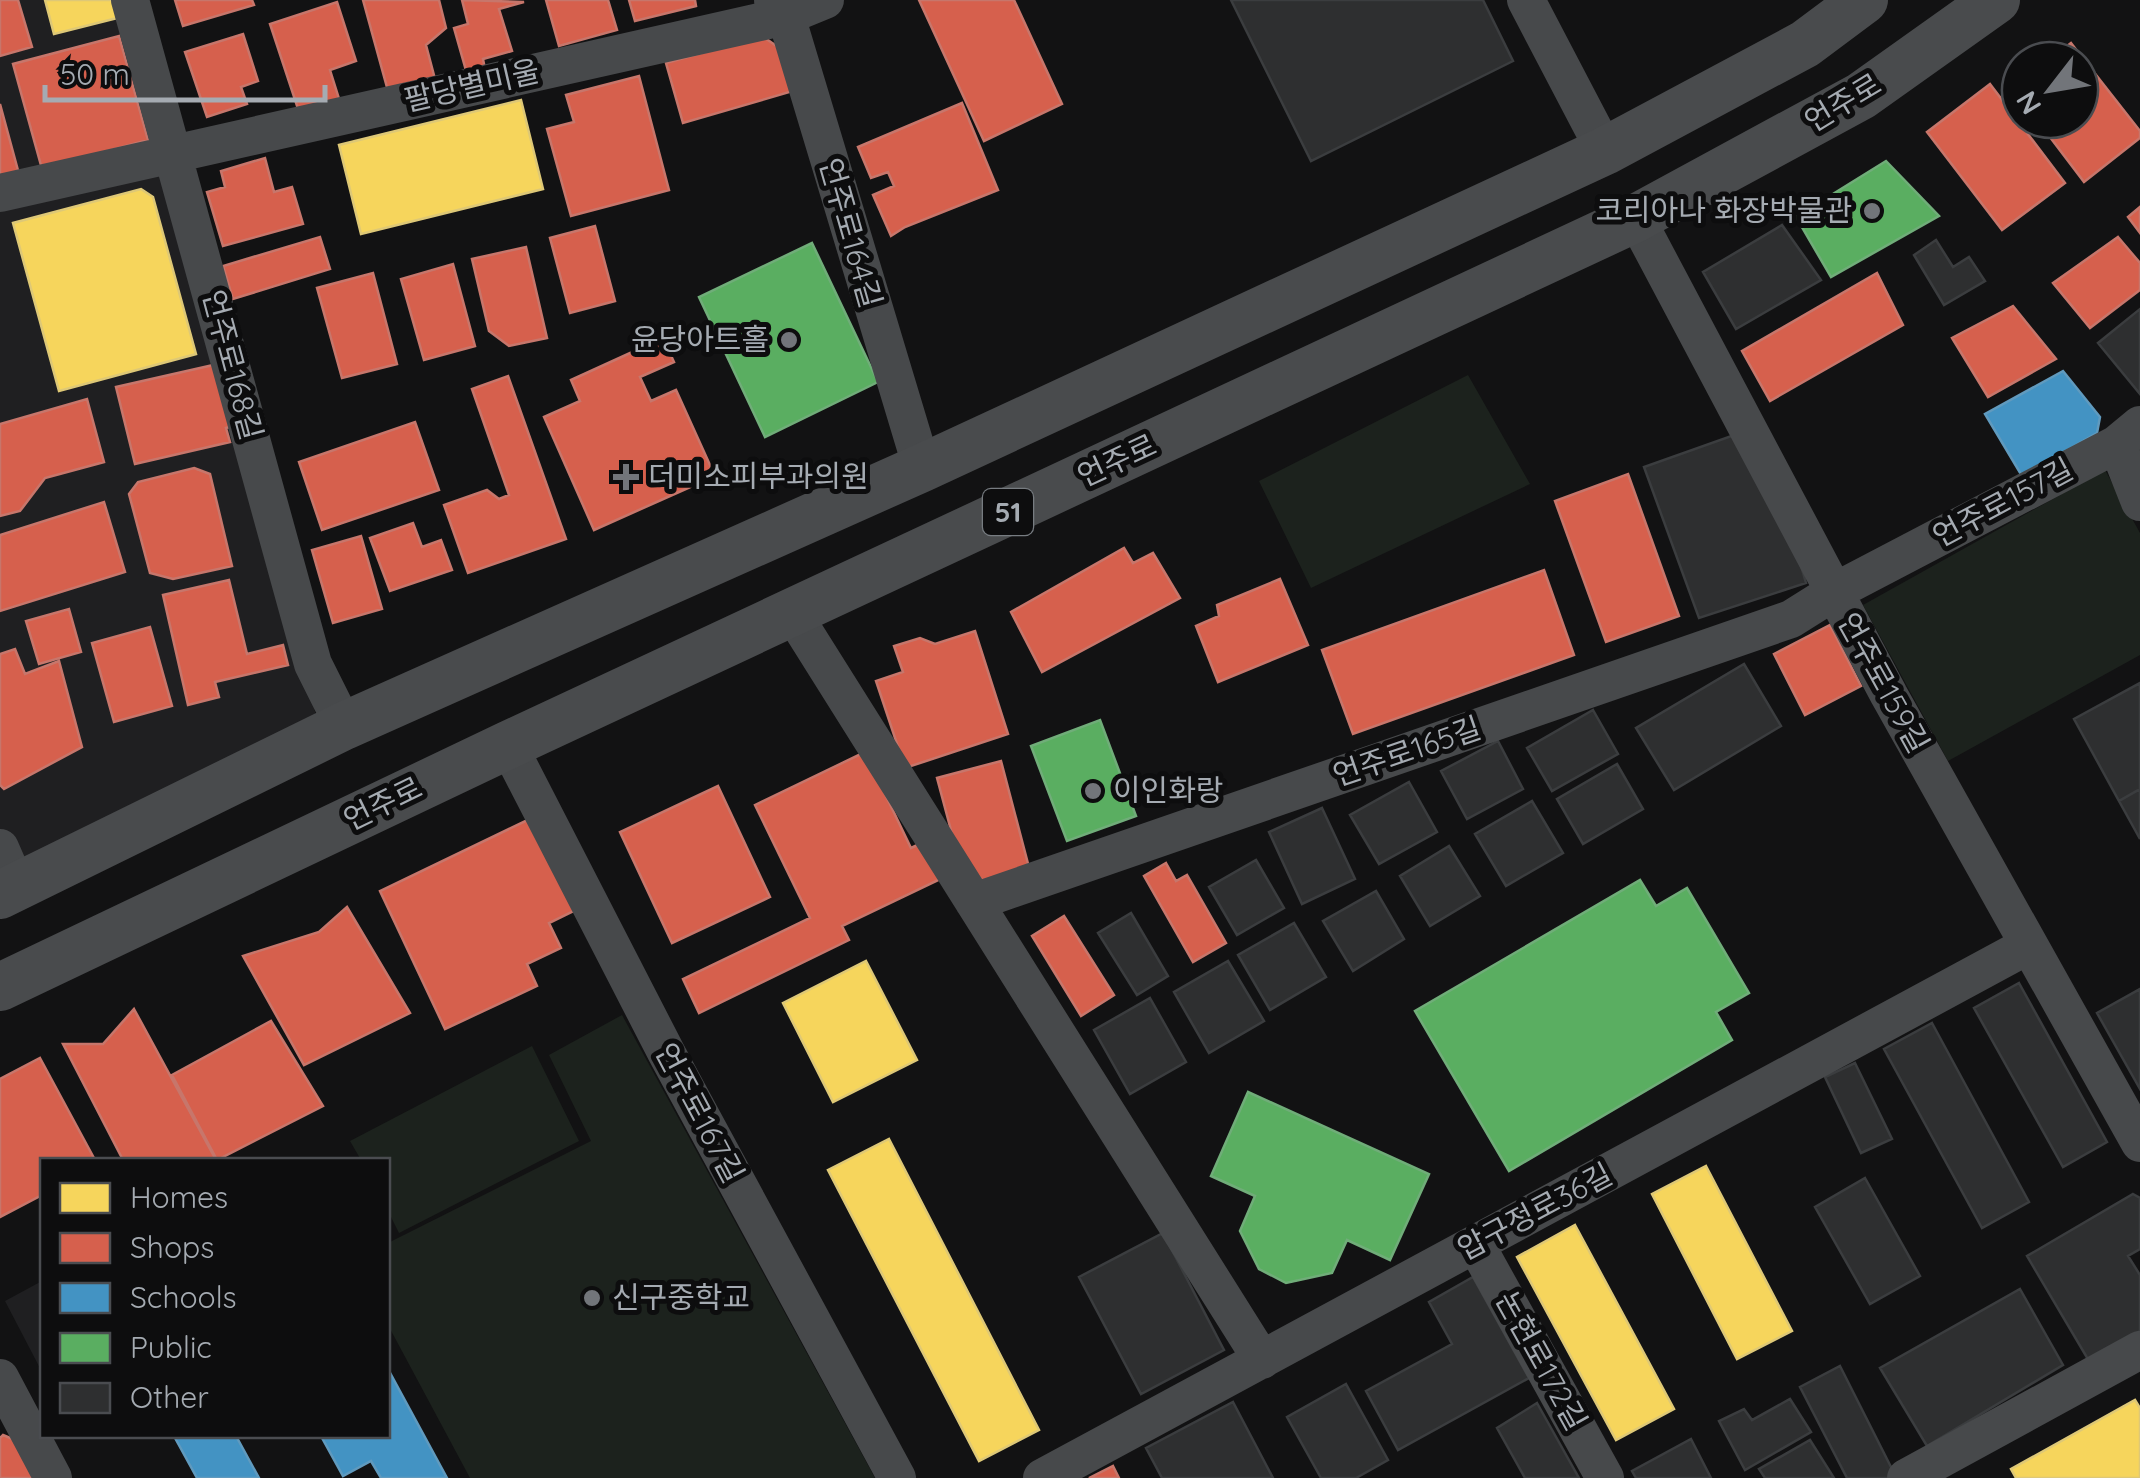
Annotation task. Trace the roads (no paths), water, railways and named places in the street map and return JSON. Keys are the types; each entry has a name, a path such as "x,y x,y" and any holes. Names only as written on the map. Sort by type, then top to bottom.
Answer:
{"main road":[{"name":"51","path":"6,877 922,468 1605,150 1805,44 1864,0"},
{"name":"언주로","path":"0,988 508,744 1636,218 1861,96 1996,0"}],"street":[{"name":"언주로168길","path":"130,0 313,664 344,726"},
{"name":"팔당별미울","path":"0,192 824,0"},
{"path":"1526,0 1605,150"},
{"name":"언주로164길","path":"780,8 922,468"},
{"name":"언주로159길","path":"1636,218 1834,592 2140,1143"},
{"name":"언주로157길","path":"1834,592 2128,434 2140,502"},
{"name":"언주로165길","path":"974,902 1791,619 1834,592"},
{"path":"793,614 1262,1360"},
{"name":"언주로167길","path":"508,744 666,1052 897,1478"},
{"name":"압구정로36길","path":"1042,1478 2028,946"},
{"name":"논현로172길","path":"1476,1244 1605,1478"},
{"path":"1906,1478 2140,1350"},
{"path":"5,1400 53,1478"}],"place":[{"name":"코리아나 화장박물관","path":"1872,211"},
{"name":"윤당아트홀","path":"789,340"},
{"name":"더미소피부과의원","path":"626,477"},
{"name":"이인화랑","path":"1093,791"},
{"name":"신구중학교","path":"592,1298"}]}
